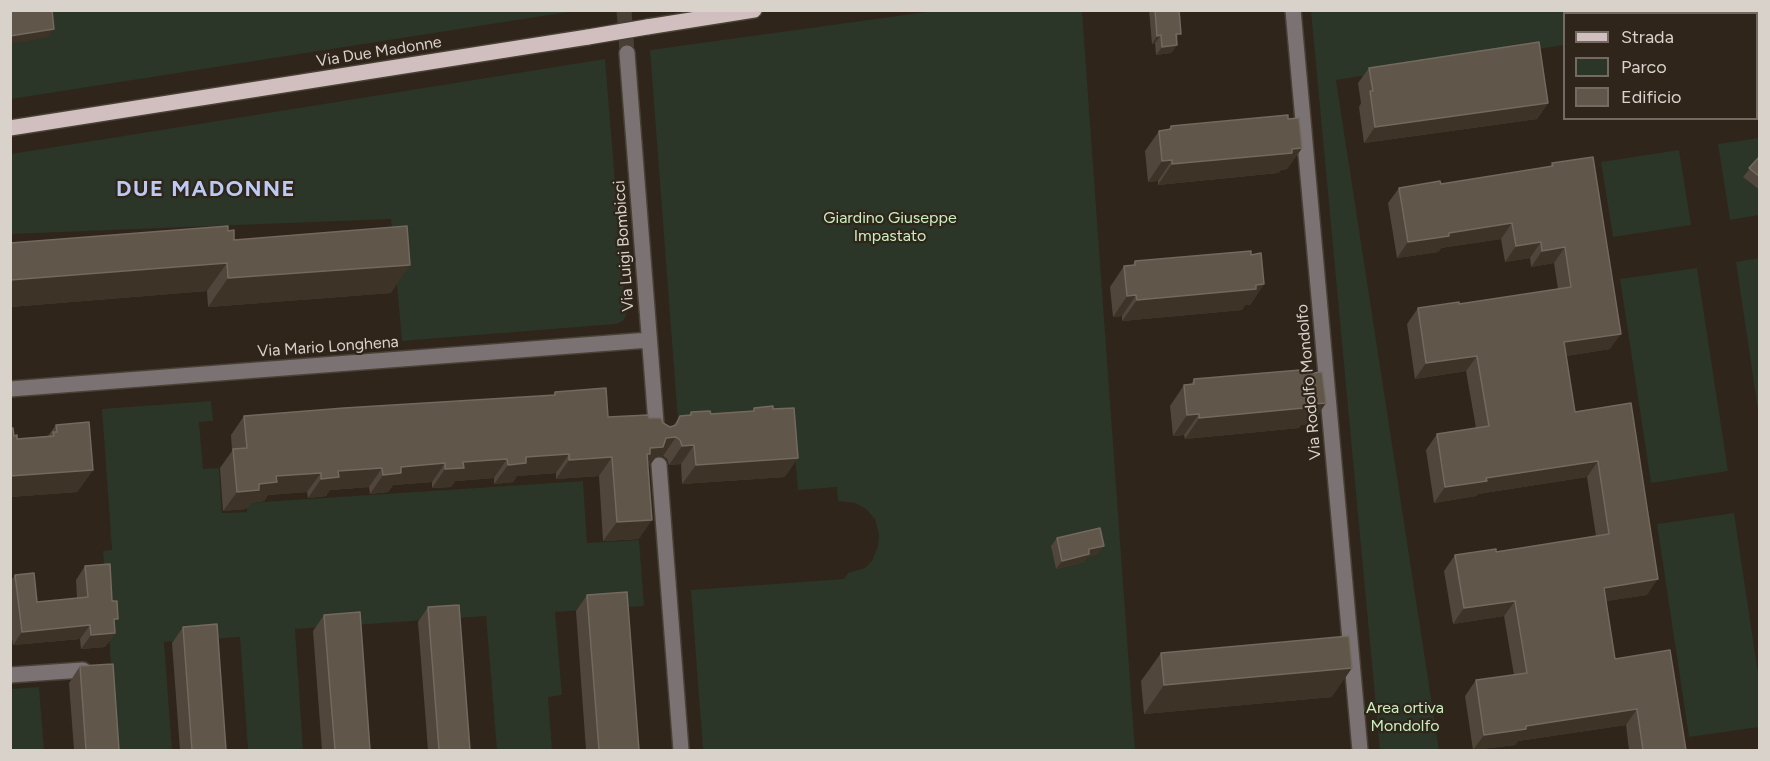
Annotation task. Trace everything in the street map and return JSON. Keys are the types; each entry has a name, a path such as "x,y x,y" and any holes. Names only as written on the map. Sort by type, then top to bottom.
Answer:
{"main road":[{"name":"Via Due Madonne","path":"10,128 754,10"}],"street":[{"name":"Via Rodolfo Mondolfo","path":"1293,10 1360,750"},
{"name":"Via Luigi Bombicci","path":"627,53 657,436"},
{"name":"Via Mario Longhena","path":"10,389 649,340"},
{"path":"659,465 681,750"},
{"path":"10,675 83,670"}],"green space":[{"path":"11,11 575,11 11,99"},
{"name":"Giardino Giuseppe Impastato","path":"934,11 1082,11 1135,750 703,750 691,590 844,579 848,573 865,568 872,561 878,546 879,535 875,519 866,509 855,503 838,501 837,487 798,490 791,412 678,421 650,50"},
{"name":"Area ortiva Mondolfo","path":"1311,11 1650,11 1563,12 1563,45 1336,80 1439,750 1380,750"},
{"path":"605,59 626,316 623,321 616,324 402,341 391,219 11,234 11,154"},
{"path":"1759,138 1759,215 1730,220 1718,144"},
{"path":"1679,150 1691,225 1613,237 1601,162"},
{"path":"1760,258 1759,417 1736,262"},
{"path":"1697,268 1728,471 1651,483 1620,279"},
{"path":"211,401 213,421 199,422 203,469 219,468 222,513 247,512 247,503 583,481 587,543 639,540 644,606 555,612 562,695 548,697 552,750 497,750 486,616 295,629 303,750 248,750 240,637 164,642 172,750 117,750 103,551 112,550 102,409"},
{"path":"1734,513 1759,680 1759,727 1689,737 1657,524"},
{"path":"39,687 44,750 11,750 11,689"}],"building":[{"path":"10,10 52,10 54,29 10,36"},
{"path":"1155,10 1179,10 1181,34 1176,34 1177,45 1162,47 1161,35 1157,36"},
{"path":"1760,10 1760,41 1758,41 1758,12 1686,12"},
{"path":"1539,42 1548,103 1375,127 1369,68"},
{"path":"1288,115 1288,119 1299,118 1302,148 1292,149 1292,153 1172,164 1172,160 1162,161 1159,131 1171,129 1171,126"},
{"path":"1760,156 1760,177 1749,168"},
{"path":"1593,157 1621,334 1564,342 1575,412 1631,403 1658,579 1604,588 1615,659 1670,650 1686,750 1643,750 1637,709 1526,726 1526,729 1484,735 1476,680 1527,673 1515,601 1464,608 1455,555 1496,549 1496,552 1609,534 1598,461 1486,478 1487,481 1445,487 1437,434 1489,426 1477,356 1426,363 1418,308 1571,287 1565,247 1542,251 1541,242 1516,246 1512,223 1408,242 1399,188 1440,181 1441,184 1553,166 1552,163"},
{"path":"228,226 228,231 234,230 234,240 407,226 410,265 228,278 227,263 10,280 10,243"},
{"path":"1251,251 1251,255 1261,253 1264,284 1256,285 1256,289 1137,300 1136,295 1127,296 1124,266 1135,265 1135,261"},
{"path":"1312,369 1313,373 1322,372 1326,403 1313,404 1314,407 1199,418 1199,414 1187,415 1184,385 1194,384 1194,379"},
{"path":"606,388 608,417 648,415 649,418 661,418 663,423 670,427 676,425 680,416 691,415 691,412 710,411 711,414 754,411 754,408 773,406 773,409 794,408 798,458 696,465 694,445 682,446 676,437 666,438 663,447 650,448 650,454 647,454 652,520 617,522 612,457 569,460 569,454 526,457 526,463 508,465 507,459 463,462 464,468 445,469 445,463 401,467 401,473 383,475 382,468 338,471 339,477 321,479 321,473 276,476 277,482 259,484 259,490 237,492 233,449 247,448 244,416 555,395 555,392"},
{"path":"89,422 93,470 10,476 10,428 13,428 17,439 54,436 53,432 57,432 56,425"},
{"path":"1100,528 1104,546 1089,549 1089,554 1062,561 1057,538"},
{"path":"110,564 112,601 117,601 118,619 114,619 115,633 91,635 90,625 22,632 15,575 34,573 37,602 88,597 85,566"},
{"path":"627,592 639,750 599,750 587,595"},
{"path":"459,605 470,750 439,750 428,607"},
{"path":"360,612 370,750 335,750 324,615"},
{"path":"217,624 226,750 192,750 183,627"},
{"path":"1349,636 1352,668 1164,685 1161,653"},
{"path":"113,664 119,750 86,750 80,666"}],"tunnel":[{"path":"624,10 627,53"}],"district":[{"name":"DUE MADONNE","path":"206,190"}]}
